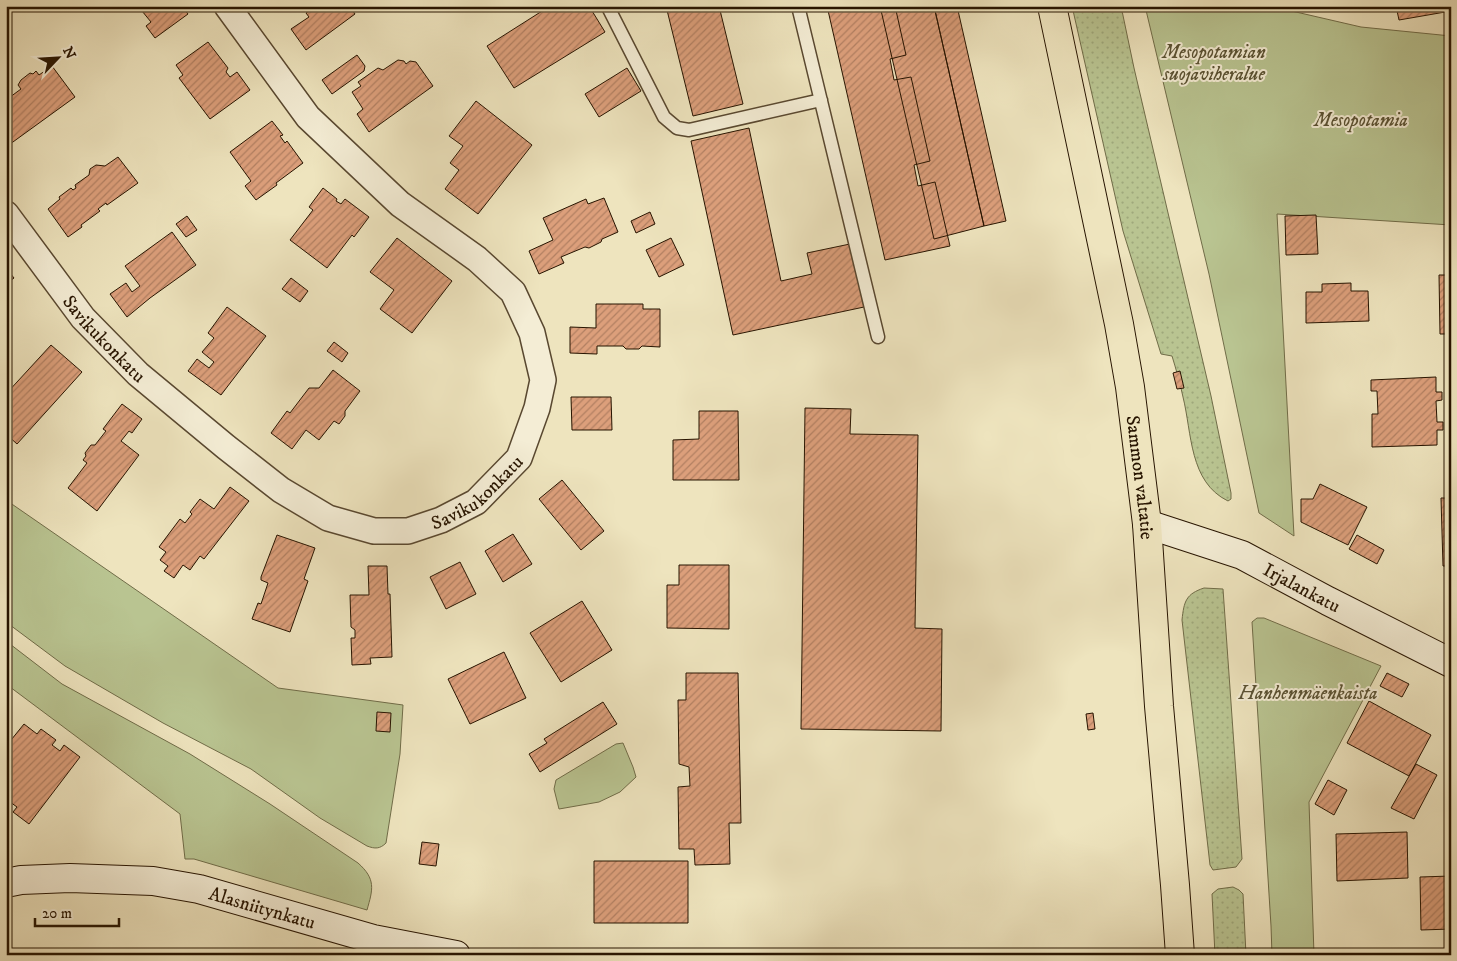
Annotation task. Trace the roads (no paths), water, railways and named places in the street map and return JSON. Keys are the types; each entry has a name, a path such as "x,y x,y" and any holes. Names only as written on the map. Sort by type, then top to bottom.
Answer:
{"main road":[{"name":"Sammon valtatie","path":"1052,6 1119,324 1130,387 1147,524 1158,696 1180,955"}],"street":[{"name":"Savikukonkatu","path":"6,214 83,318 138,374 281,490 328,518 374,532 408,531 442,520 476,502 519,458 538,408 543,380 532,333 513,292 477,259 400,204 308,117 227,6"},
{"name":"Irjalankatu","path":"1147,524 1242,555 1451,663"},
{"name":"Alasniitynkatu","path":"6,883 21,880 70,878 153,882 199,888 373,939 456,955"}],"lane":[{"path":"798,6 878,337"},
{"path":"608,7 664,117 677,128 689,130 821,100"}],"park label":[{"name":"Mesopotamian suojaviheralue","path":"1214,62"},
{"name":"Mesopotamia","path":"1361,119"},
{"name":"Hanhenmäenkaista","path":"1308,692"}]}
